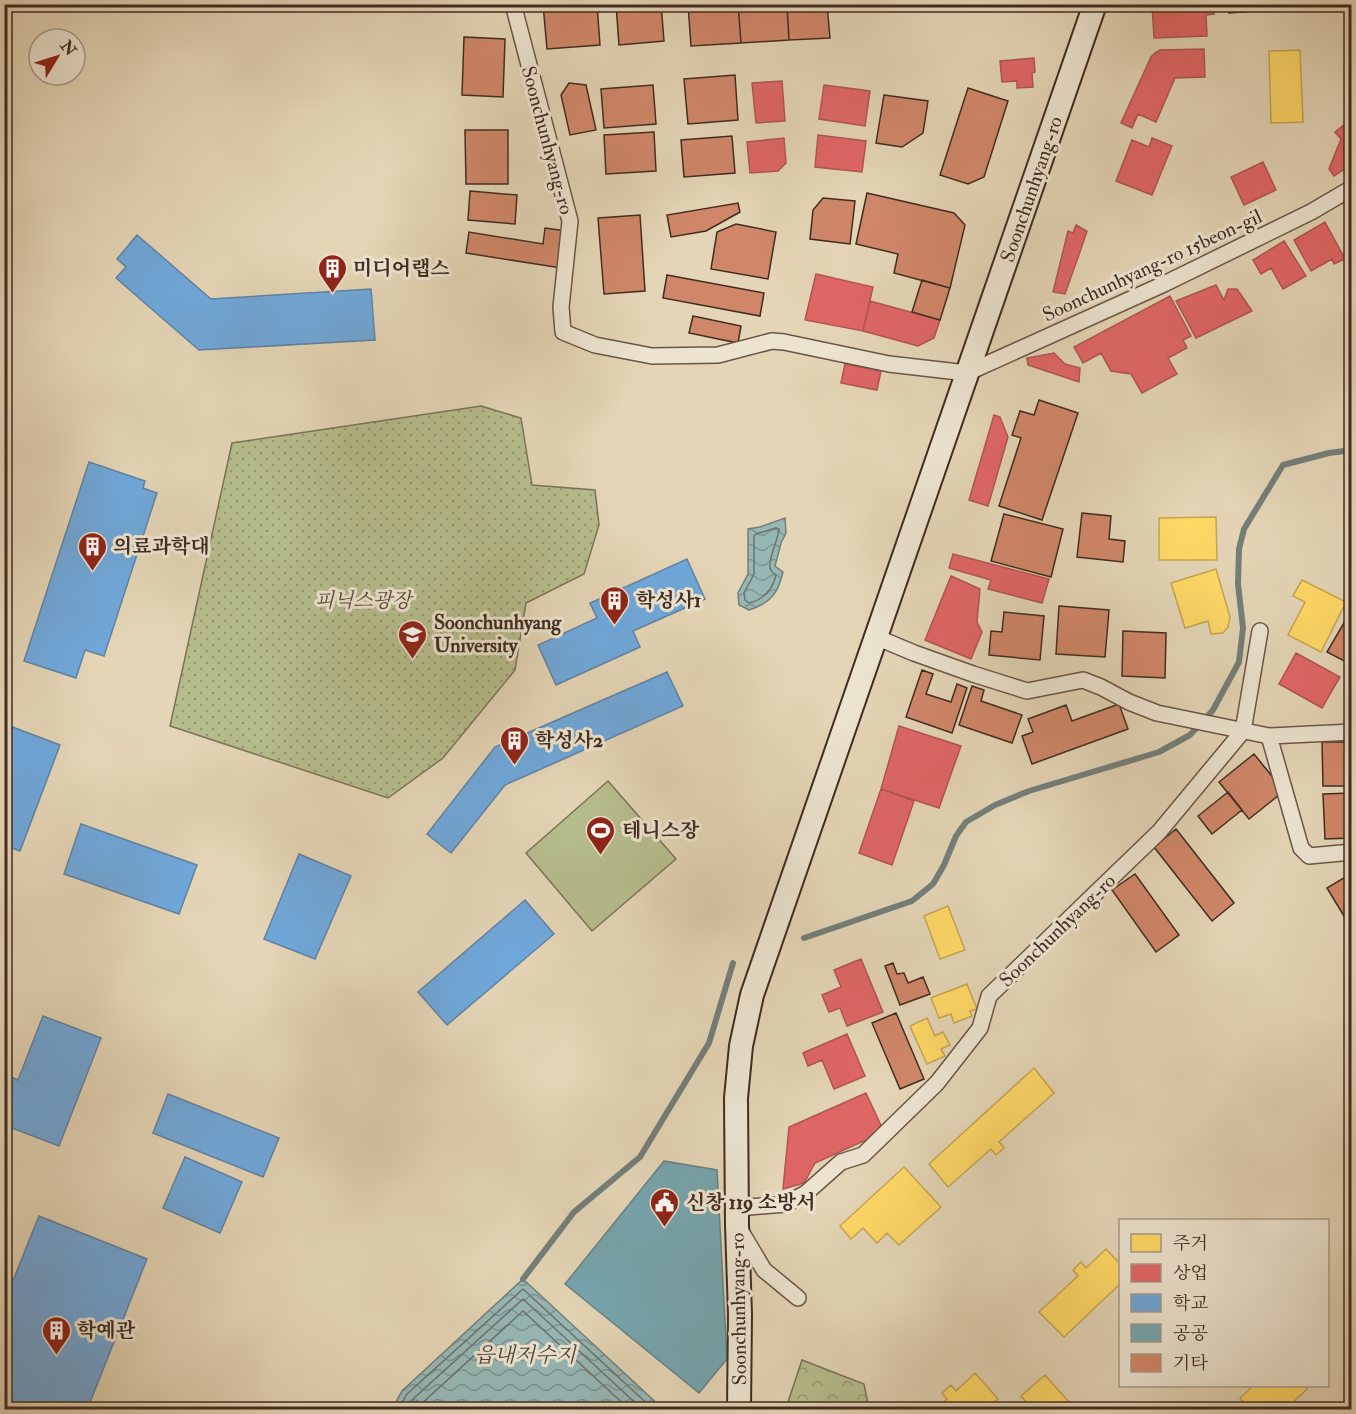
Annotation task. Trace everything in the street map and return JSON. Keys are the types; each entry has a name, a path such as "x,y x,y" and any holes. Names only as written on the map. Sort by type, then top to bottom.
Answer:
{"main road":[{"name":"Soonchunhyang-ro","path":"739,1410 740,1314 736,1098 741,1046 752,995 1095,4"}],"street":[{"name":"Soonchunhyang-ro","path":"513,4 570,221 561,307 563,332 595,345 652,356 718,355 772,341 889,364 967,373"},
{"name":"Soonchunhyang-ro 15beon-gil","path":"967,373 1164,284 1311,212 1352,188"},
{"path":"1243,731 1260,631"},
{"path":"876,637 914,653 1027,691 1083,680 1157,713 1243,731 1269,736 1352,732"},
{"name":"Soonchunhyang-ro","path":"737,1216 786,1204 806,1193 841,1162 863,1155 937,1083 980,1028 989,996 1159,832 1243,731"},
{"path":"1269,736 1301,848 1309,856 1352,852"},
{"path":"737,1216 764,1270 798,1298"}],"green space":[{"name":"피닉스광장","path":"481,406 521,418 532,485 595,490 599,525 584,574 526,603 515,670 443,758 388,798 170,726 232,443"},
{"name":"테니스장","path":"608,781 676,859 592,931 526,853"},
{"path":"802,1360 864,1384 869,1409 788,1409 788,1402"}],"water":[{"path":"785,518 786,533 775,566 783,572 779,586 763,604 749,610 739,605 738,593 748,574 748,529"},
{"name":"읍내저수지","path":"523,1279 663,1409 392,1409 402,1391"}],"building: 주거":[{"path":"1295,4 1341,4 1295,10"},
{"path":"1300,50 1303,122 1271,123 1269,51"},
{"path":"1216,517 1217,560 1159,560 1159,518"},
{"path":"1216,569 1230,617 1228,627 1223,633 1211,634 1208,621 1185,628 1171,583"},
{"path":"1302,580 1346,602 1321,652 1288,635 1305,602 1293,596"},
{"path":"948,906 965,950 940,959 924,916"},
{"path":"967,984 977,1009 970,1011 972,1016 954,1023 951,1014 939,1018 931,998"},
{"path":"927,1018 935,1036 943,1032 950,1045 941,1049 945,1056 927,1064 910,1026"},
{"path":"1034,1068 1054,1093 999,1142 1004,1148 996,1155 991,1149 948,1187 929,1164"},
{"path":"904,1167 941,1207 899,1245 887,1233 877,1243 863,1228 851,1239 840,1226"},
{"path":"1106,1249 1119,1263 1119,1285 1064,1337 1039,1312 1078,1276 1073,1270 1081,1262 1086,1268"},
{"path":"975,1373 998,1399 987,1410 936,1410 947,1399 942,1393 951,1385 956,1391"},
{"path":"1045,1375 1076,1410 1033,1410 1021,1396"},
{"path":"1252,1387 1305,1387 1307,1389 1285,1410 1250,1410 1240,1398"}],"building: 상업":[{"path":"1152,4 1213,4 1214,14 1206,15 1207,36 1154,38"},
{"path":"1204,49 1205,77 1175,78 1156,122 1138,114 1132,128 1121,123 1151,57 1155,53 1160,50"},
{"path":"1034,58 1033,87 1017,88 1017,81 1002,82 1000,61"},
{"path":"782,81 785,121 756,123 752,83"},
{"path":"824,85 870,91 865,126 819,119"},
{"path":"1345,124 1352,132 1352,164 1334,176 1329,169 1341,139 1335,132"},
{"path":"818,135 866,141 862,172 815,167"},
{"path":"784,138 786,163 778,171 750,173 747,142"},
{"path":"1152,138 1172,146 1152,195 1116,181 1132,140 1149,147"},
{"path":"1263,162 1276,190 1244,205 1231,177"},
{"path":"1325,222 1345,259 1334,264 1332,259 1311,271 1294,240"},
{"path":"1076,225 1087,231 1081,249 1065,294 1053,292 1068,231 1073,233"},
{"path":"1284,241 1306,276 1283,289 1271,268 1261,274 1253,260"},
{"path":"816,274 873,287 863,331 805,320"},
{"path":"1216,285 1224,300 1228,289 1237,289 1252,311 1196,338 1176,301"},
{"path":"1170,296 1191,336 1183,340 1187,348 1168,358 1177,374 1142,393 1131,374 1111,371 1101,353 1083,363 1074,347"},
{"path":"870,301 940,320 934,338 918,346 863,331"},
{"path":"1054,353 1065,364 1080,368 1079,382 1028,365 1027,358"},
{"path":"845,364 881,371 877,390 841,383"},
{"path":"994,415 1000,417 1008,437 988,506 969,500"},
{"path":"953,554 1049,579 1042,603 988,589 991,580 949,568"},
{"path":"951,576 980,589 977,622 982,632 971,659 925,640"},
{"path":"1296,653 1340,677 1322,708 1279,684"},
{"path":"899,726 961,746 939,808 881,789"},
{"path":"881,789 914,801 892,865 859,853"},
{"path":"861,959 883,1012 847,1026 840,1008 829,1012 822,995 841,987 834,970"},
{"path":"847,1034 865,1076 834,1089 822,1060 808,1066 803,1053"},
{"path":"866,1093 884,1132 815,1163 804,1183 783,1189 789,1127"}],"building: 학교":[{"name":"미디어랩스","path":"137,235 211,299 371,289 375,340 199,350 116,278 126,267 117,259"},
{"name":"의료과학대","path":"89,462 145,481 143,488 157,493 104,656 85,650 76,678 24,661"},
{"name":"학성사1","path":"687,559 705,599 633,631 640,647 556,685 538,645 597,618 590,603"},
{"name":"학성사2","path":"667,672 683,706 505,785 451,853 427,834 495,747"},
{"path":"10,726 60,745 20,851 4,845 4,740"},
{"path":"81,824 197,865 179,914 64,874"},
{"path":"299,854 351,876 315,959 264,939"},
{"path":"525,900 554,934 447,1025 418,992"},
{"path":"43,1016 101,1038 59,1146 4,1125 4,1063 9,1065 6,1075 18,1080"},
{"path":"168,1094 279,1138 263,1177 153,1133"},
{"path":"185,1157 242,1182 220,1233 163,1208"},
{"name":"학예관","path":"39,1216 147,1259 87,1410 4,1410 4,1303"}],"building: 공공":[{"name":"신창 119 소방서","path":"664,1161 717,1170 727,1359 699,1393 565,1284"}],"building: 기타":[{"path":"543,4 597,4 600,45 547,49"},
{"path":"616,4 661,4 664,41 619,45"},
{"path":"688,4 738,4 741,43 691,46"},
{"path":"738,4 787,4 789,40 741,43"},
{"path":"787,4 827,4 830,38 789,40"},
{"path":"1229,4 1269,4 1269,10 1229,13"},
{"path":"464,37 505,39 503,97 462,95"},
{"path":"735,75 738,120 688,124 684,79"},
{"path":"569,83 586,85 596,130 570,135 561,95"},
{"path":"653,85 656,124 604,128 601,89"},
{"path":"968,88 1008,101 984,177 968,184 940,175"},
{"path":"884,95 928,101 923,133 902,147 876,143"},
{"path":"465,130 508,130 508,184 466,184"},
{"path":"654,132 656,171 606,174 604,135"},
{"path":"732,136 735,173 684,177 681,140"},
{"path":"470,191 517,195 515,224 468,220"},
{"path":"867,193 954,213 965,225 950,288 894,273 898,254 856,244"},
{"path":"823,198 855,201 850,244 810,239 813,210"},
{"path":"738,203 740,212 706,231 671,237 667,215"},
{"path":"640,215 645,291 604,294 598,218"},
{"path":"736,224 776,232 768,279 711,269 717,232"},
{"path":"545,228 566,231 561,268 466,253 469,232 543,244"},
{"path":"667,275 764,293 760,316 663,298"},
{"path":"922,280 950,288 940,320 912,312"},
{"path":"693,316 741,326 738,343 689,333"},
{"path":"1039,400 1078,413 1042,520 999,506 1021,438 1012,435 1020,411 1034,415"},
{"path":"1082,513 1111,516 1109,539 1125,541 1123,562 1077,557"},
{"path":"1004,514 1063,529 1051,577 991,561"},
{"path":"1059,606 1109,610 1105,657 1056,654"},
{"path":"1352,609 1352,665 1327,652"},
{"path":"1004,612 1044,616 1040,660 989,655 991,631 1002,632"},
{"path":"1123,631 1166,633 1165,678 1122,676"},
{"path":"922,670 933,674 926,694 951,702 957,684 967,688 952,733 906,717"},
{"path":"972,686 984,690 981,701 1022,715 1012,743 959,725"},
{"path":"1119,704 1128,729 1032,764 1022,736 1033,732 1028,719 1066,705 1072,721"},
{"path":"1322,742 1352,742 1352,786 1323,786"},
{"path":"1254,754 1284,791 1249,819 1219,782"},
{"path":"1228,792 1242,810 1212,834 1198,816"},
{"path":"1352,793 1352,838 1325,839 1323,794"},
{"path":"1176,829 1234,903 1212,921 1154,847"},
{"path":"1352,873 1352,919 1347,921 1327,888"},
{"path":"1135,874 1179,935 1156,952 1112,890"},
{"path":"893,963 897,974 904,973 908,983 923,977 930,994 900,1005 885,966"},
{"path":"896,1013 924,1079 900,1089 872,1023"}],"waterway":[{"path":"804,938 912,901 933,884 956,836 966,822 995,805 1029,791 1159,752 1190,735 1213,710 1239,662 1243,628 1238,584 1239,549 1244,529 1283,465 1329,453 1352,450"},
{"path":"523,1279 574,1212 640,1157 709,1043 733,963"}],"place":[{"name":"미디어랩스","path":"332,294"},
{"name":"의료과학대","path":"92,572"},
{"name":"학성사1","path":"615,626"},
{"name":"Soonchunhyang University","path":"413,660"},
{"name":"학성사2","path":"514,766"},
{"name":"테니스장","path":"601,856"},
{"name":"신창 119 소방서","path":"665,1228"},
{"name":"학예관","path":"56,1356"}]}
